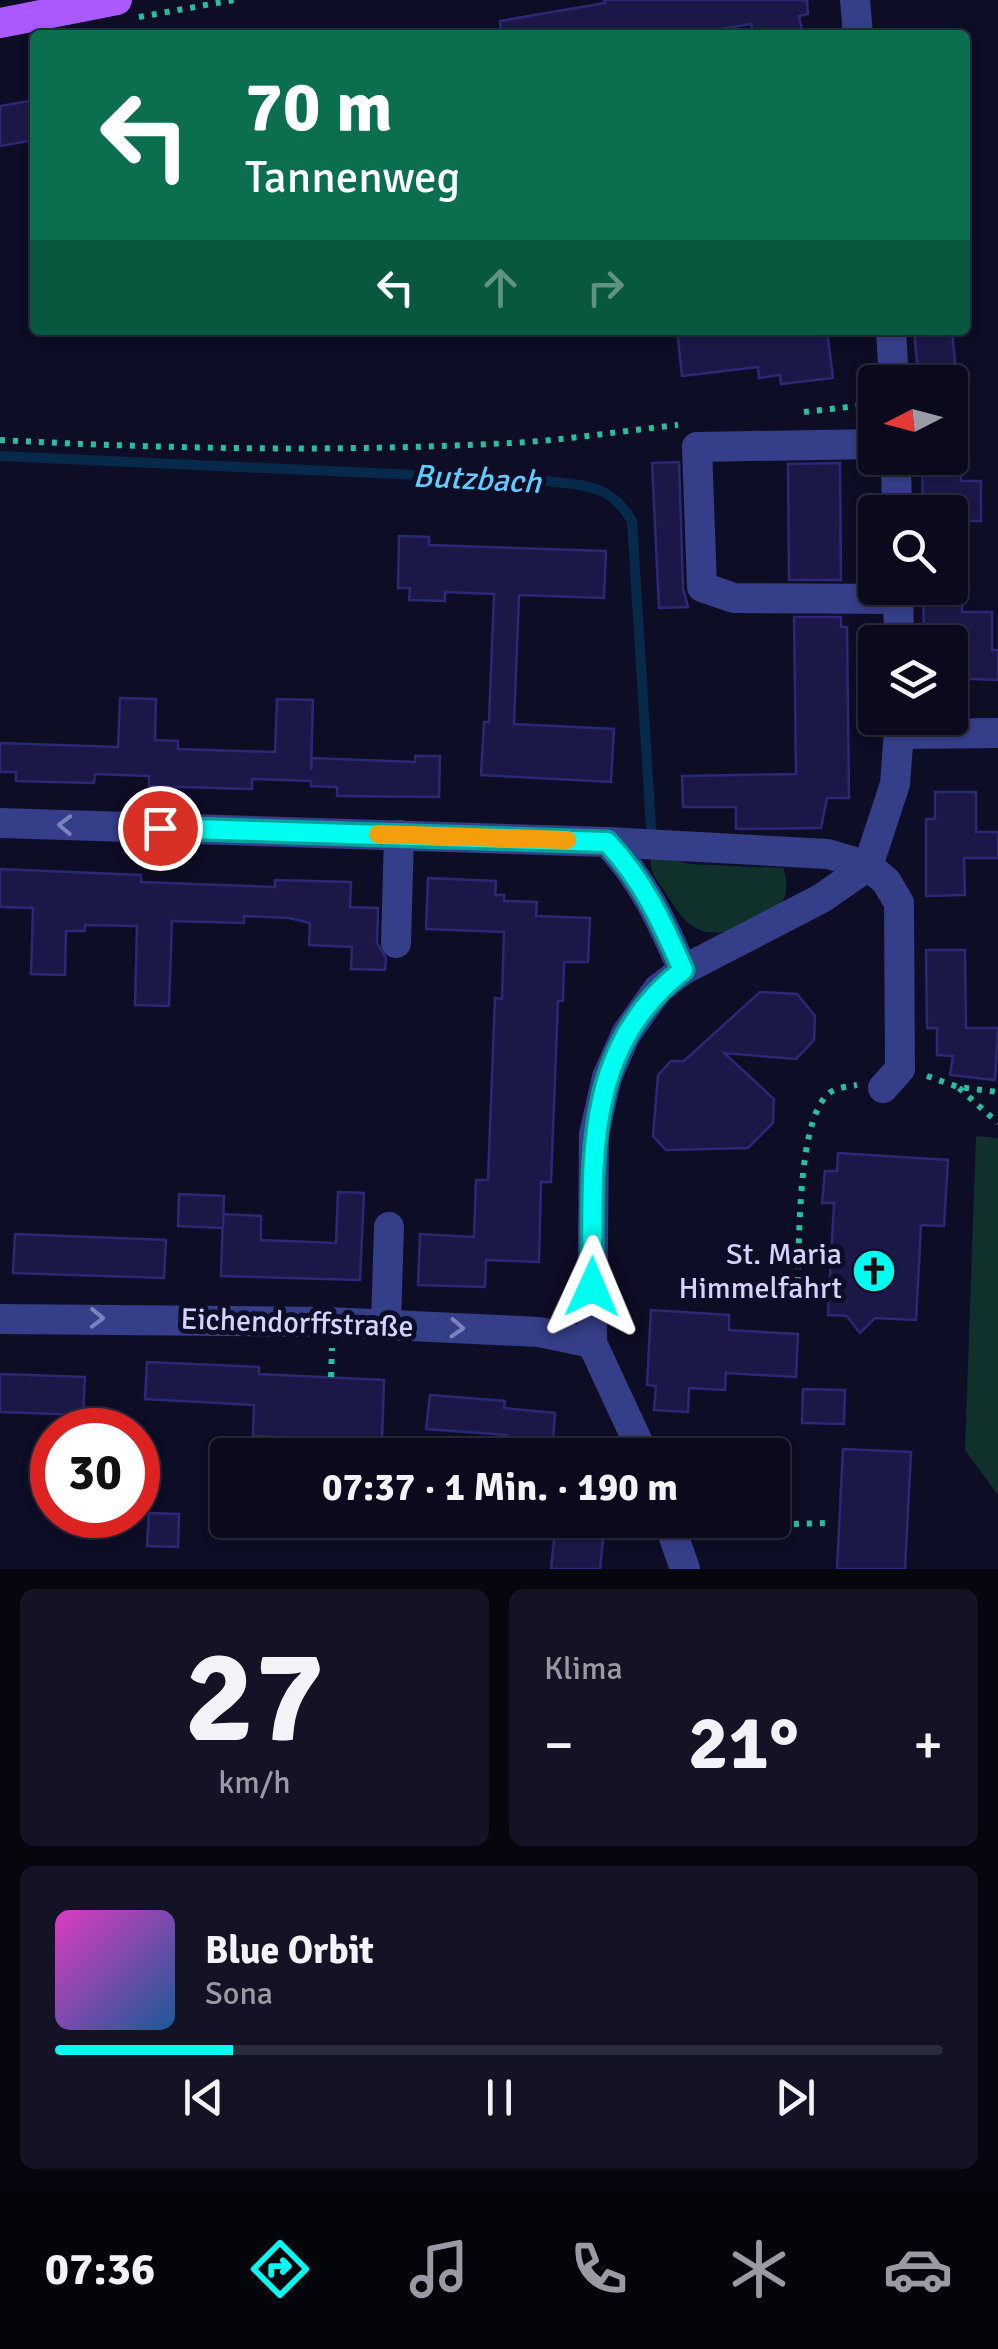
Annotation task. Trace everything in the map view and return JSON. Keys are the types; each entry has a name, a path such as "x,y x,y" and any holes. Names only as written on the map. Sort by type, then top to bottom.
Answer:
{"main road":[{"path":"0,23 118,0"}],"street":[{"path":"854,0 857,30"},
{"path":"891,335 893,365"},
{"path":"858,444 697,448 702,587 734,598 858,594"},
{"path":"968,731 998,733"},
{"path":"636,1438 592,1343 594,1134 608,1078 626,1034 658,989 683,970 790,917 868,866 895,784 899,735"},
{"path":"0,823 607,842 828,854 868,866 886,882 899,904 891,1078"},
{"path":"396,943 399,835"},
{"path":"607,842 628,864 655,905 683,970"},
{"path":"386,1324 389,1227"},
{"name":"Eichendorffstraße","path":"0,1319 386,1324 539,1332 592,1343"}],"path":[{"path":"799,412 858,406"},
{"path":"0,440 106,446 350,447 514,443 685,424"},
{"path":"797,1295 807,1137 816,1111 834,1090 891,1078"},
{"path":"998,1092 958,1087 998,1123"},
{"path":"676,1544 726,1526 827,1523"}],"green space":[{"path":"653,854 690,864 783,868 785,897 774,912 754,923 731,931 700,930 683,918 655,877 651,869"},
{"path":"976,1136 998,1138 998,1495 965,1450"}],"building":[{"path":"604,0 807,0 808,14 799,16 802,30 753,30 751,24 715,30 501,30 500,21 605,3"},
{"path":"30,101 30,141 0,146 0,106"},
{"path":"678,335 828,335 833,378 781,384 780,375 759,378 758,367 682,376"},
{"path":"914,335 952,335 955,365 917,365"},
{"path":"679,462 683,588 688,607 659,608 652,463"},
{"path":"840,463 841,580 789,580 788,464"},
{"path":"922,475 961,475 961,481 981,481 981,521 968,521 968,495 923,495"},
{"path":"399,536 429,537 429,545 606,551 604,598 519,595 514,724 614,729 611,782 481,775 484,722 489,722 494,594 445,592 445,601 409,600 410,588 398,588"},
{"path":"923,605 962,605 962,612 992,612 992,650 998,650 998,680 968,679 968,625 924,625"},
{"path":"794,617 841,617 841,627 847,627 849,798 827,798 821,828 736,829 736,807 683,807 682,776 796,774"},
{"path":"120,698 156,699 155,740 178,741 178,749 275,752 277,699 313,700 311,770 312,758 415,762 415,756 440,756 439,797 337,796 337,787 311,786 311,781 252,779 252,789 215,788 149,786 149,776 95,774 94,783 16,781 16,772 0,772 0,743 118,747"},
{"path":"935,792 976,792 976,832 998,832 998,858 964,858 965,895 926,896 926,819 935,819"},
{"path":"0,869 141,875 141,882 275,887 275,880 351,882 350,907 378,908 377,943 386,958 385,970 351,969 352,947 309,945 310,923 289,918 244,916 244,923 172,921 169,1006 135,1005 137,926 85,925 85,931 66,931 65,975 31,974 33,908 0,907"},
{"path":"428,878 496,881 495,895 504,895 504,901 537,902 536,916 590,918 588,962 564,962 563,1001 558,1001 551,1182 541,1182 539,1262 486,1260 485,1287 418,1285 420,1234 474,1237 476,1180 488,1180 495,998 502,999 504,932 426,929"},
{"path":"926,950 965,950 966,1028 998,1028 995,1080 950,1075 953,1056 937,1055 937,1028 927,1028"},
{"path":"760,992 797,994 815,1016 814,1040 796,1059 724,1053 774,1099 773,1123 748,1148 666,1150 653,1136 658,1075 671,1061 684,1061"},
{"name":"St. Maria Himmelfahrt","path":"838,1153 948,1160 944,1226 921,1225 916,1320 875,1318 860,1333 847,1316 828,1315 834,1203 822,1203 825,1171 837,1171"},
{"path":"338,1192 364,1193 360,1280 221,1276 223,1214 261,1216 261,1240 336,1243"},
{"path":"179,1194 224,1196 223,1228 178,1226"},
{"path":"15,1234 166,1240 164,1278 13,1273"},
{"path":"651,1310 729,1315 729,1330 798,1334 796,1377 726,1373 725,1390 689,1388 688,1412 654,1410 656,1386 647,1385"},
{"path":"147,1362 259,1367 259,1374 384,1380 382,1438 253,1436 254,1405 145,1399"},
{"path":"0,1374 85,1377 83,1408 0,1412"},
{"path":"803,1389 845,1390 844,1424 802,1423"},
{"path":"430,1395 505,1401 504,1408 555,1413 553,1438 507,1438 426,1429"},
{"path":"843,1449 911,1452 905,1569 837,1569"},
{"path":"160,1513 179,1514 178,1547 147,1546 147,1538 160,1538"},
{"path":"554,1538 603,1538 600,1569 551,1569"}],"waterway":[{"name":"Butzbach","path":"0,456 547,481 606,493 632,521 651,828"}],"slow traffic":[{"path":"378,834 567,840"}],"place":[{"name":"St. Maria Himmelfahrt","path":"874,1271"}],"route":[{"path":"160,828 607,842 628,864 655,905 683,970 658,989 626,1034 608,1078 594,1134 592,1287"}]}
